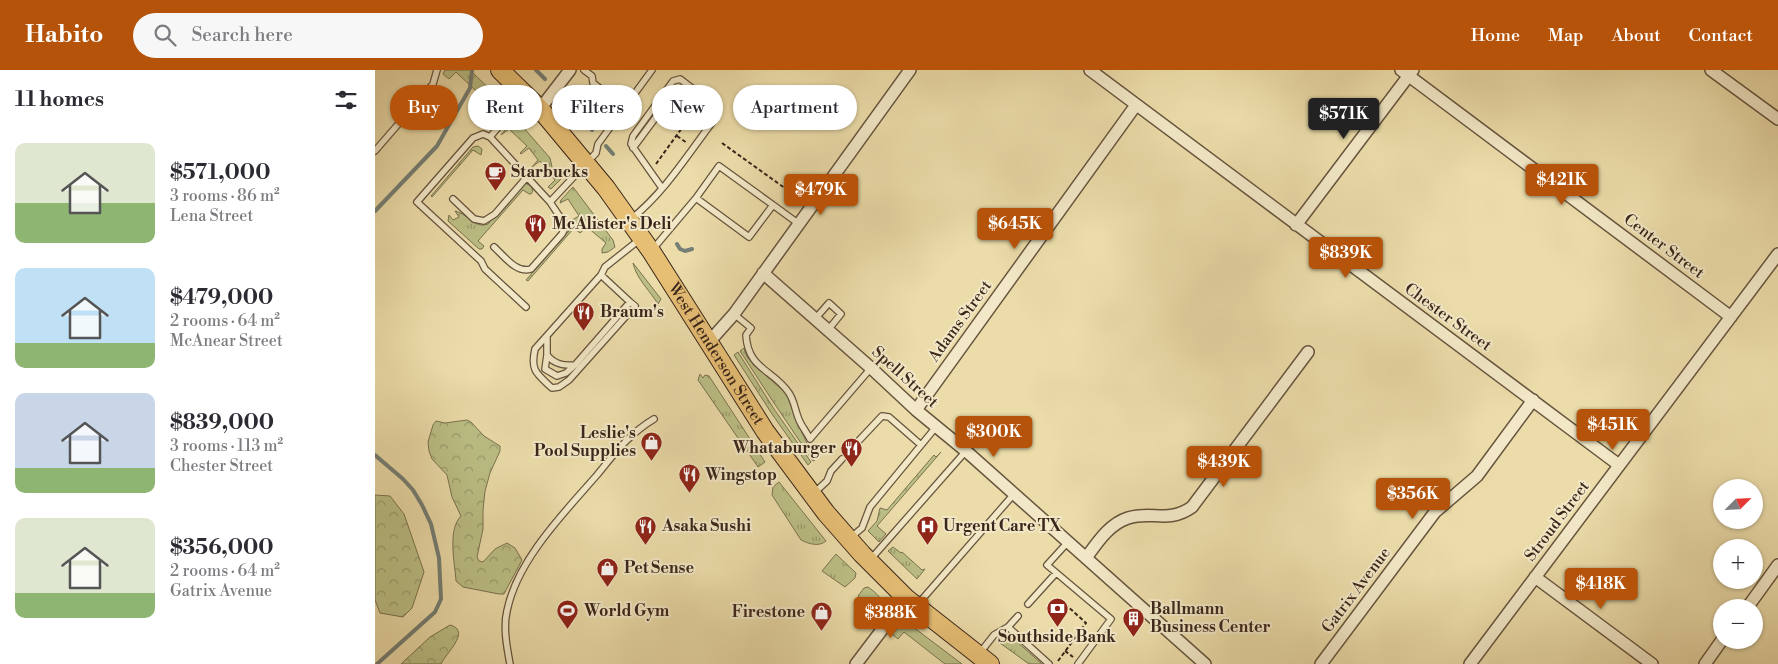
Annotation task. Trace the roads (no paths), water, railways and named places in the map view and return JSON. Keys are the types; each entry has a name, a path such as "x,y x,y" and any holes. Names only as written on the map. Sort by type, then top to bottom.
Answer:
{"main road":[{"name":"West Henderson Street","path":"506,75 516,85"},
{"name":"West Henderson Street","path":"542,111 586,163 647,244 749,407 811,495 849,540 911,602 984,660"}],"street":[{"path":"542,106 570,70"},
{"path":"709,342 734,314 911,70"},
{"name":"Chester Street","path":"1090,70 1619,465"},
{"path":"1711,70 1778,119"},
{"path":"1296,225 1407,72"},
{"name":"Center Street","path":"1407,72 1731,316"},
{"name":"Adams Street","path":"916,410 1136,105"},
{"name":"Stroud Street","path":"1470,664 1778,254"},
{"name":"Spell Street","path":"763,273 935,427 966,451 1086,558 1192,660 1205,664"},
{"path":"1086,558 1100,538 1120,521 1138,516 1168,517 1178,515 1192,507 1308,352"},
{"name":"Gatrix Avenue","path":"1321,664 1435,512 1477,476 1533,400"},
{"path":"1753,599 1778,565"},
{"path":"1535,577 1652,664"},
{"path":"856,664 911,602"},
{"path":"1705,664 1716,649"}],"lane":[{"path":"375,151 433,84 437,70"},
{"path":"584,70 592,76"},
{"path":"594,85 592,76 596,70"},
{"path":"641,85 652,70"},
{"path":"670,85 673,81 680,79 688,85"},
{"path":"652,110 633,136 631,144 663,188"},
{"path":"633,148 652,122"},
{"path":"490,137 496,130"},
{"path":"550,202 597,153 598,144 608,130"},
{"path":"630,221 663,188 706,130"},
{"path":"494,247 520,270 526,271 531,269 562,234 566,226 550,202 490,137 483,134 473,138 417,202 481,262 485,269 526,306"},
{"path":"601,275 635,306 569,380 559,387 552,388 535,372 533,361 535,350 601,275 605,267 647,244 695,198 719,166 799,224"},
{"path":"453,199 474,220 484,221 495,214 527,177"},
{"path":"695,198 749,237 773,205"},
{"path":"547,336 545,369 557,376 565,373 575,365 630,302"},
{"path":"815,319 829,303 841,314 828,330"},
{"path":"734,314 751,328 746,335 750,355 756,363 788,391 800,421 810,439 871,368"},
{"path":"547,355 555,362 566,366 575,365"},
{"path":"850,450 882,416 889,417 921,445"},
{"path":"510,664 507,646 506,612 514,587 532,554 567,509 632,434 654,419"},
{"path":"849,540 862,528 870,507 935,427"},
{"path":"869,561 966,451"},
{"path":"811,495 827,481 831,471 842,459"},
{"path":"911,602 1014,494"},
{"path":"1068,542 1047,565 1111,619 1079,664"},
{"path":"1029,604 1056,573"},
{"path":"984,660 994,635 1008,627 1018,616"},
{"path":"1008,627 1049,664"}],"waterway":[{"path":"375,211 437,146 470,88 472,70"},
{"path":"536,70 545,79"},
{"path":"606,146 613,154"},
{"path":"677,244 680,249 685,251 692,249"},
{"path":"375,455 413,490 431,524 439,558 441,599 435,612 377,664"}],"place":[{"name":"Starbucks","path":"495,191"},
{"name":"McAlister's Deli","path":"536,243"},
{"name":"Braum's","path":"584,331"},
{"name":"Leslie's Pool Supplies","path":"652,461"},
{"name":"Whataburger","path":"852,467"},
{"name":"Wingstop","path":"689,494"},
{"name":"Asaka Sushi","path":"646,545"},
{"name":"Urgent Care TX","path":"927,545"},
{"name":"Pet Sense","path":"608,587"},
{"name":"Southside Bank","path":"1057,627"},
{"name":"World Gym","path":"568,630"},
{"name":"Firestone","path":"821,631"},
{"name":"Ballmann Business Center","path":"1134,637"}]}
